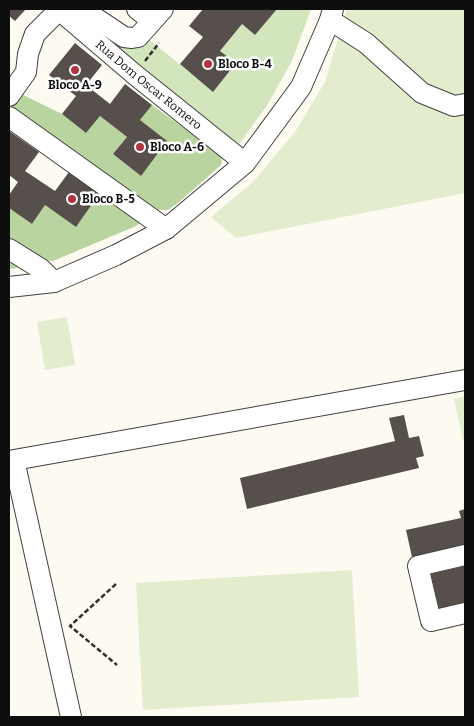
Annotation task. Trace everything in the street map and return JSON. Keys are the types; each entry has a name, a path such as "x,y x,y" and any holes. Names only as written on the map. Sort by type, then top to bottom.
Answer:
{"street":[{"name":"Rua Dom Oscar Romero","path":"61,9 134,74 245,163"},
{"path":"9,96 26,72 28,54 35,34 61,9"},
{"name":"Rua Dom Oscar Romero","path":"82,9 124,37 132,38 138,37 151,13"},
{"path":"9,287 54,282 116,255 166,229 245,163 301,87 332,14 422,92 454,106 465,104"},
{"path":"9,117 166,229"},
{"path":"9,249 41,269 54,282"},
{"path":"71,717 11,460 465,380"},
{"path":"465,555 418,566 431,621 465,613"}],"path":[{"path":"144,62 159,43"},
{"path":"116,584 70,626 117,665"}],"green space":[{"path":"63,9 105,20 141,33 213,91 236,63 220,51 242,24 255,35 277,9 311,9 292,61 268,104 240,143 232,142"},
{"path":"347,9 351,11 352,9 465,9 465,193 236,238 211,217 252,183 295,132 325,82"},
{"path":"9,77 13,90 62,114 86,133 100,116 127,137 113,154 141,176 140,120 152,105 220,154 221,165 168,210 156,210 9,117"},
{"path":"100,193 140,223 53,261 42,261 9,269 9,208 32,224 45,205 76,227"},
{"path":"67,317 75,365 45,370 37,322"},
{"path":"465,396 465,440 463,441 454,399"},
{"path":"352,570 359,697 143,710 136,583"}],"building":[{"path":"9,9 26,9 15,21 9,16"},
{"path":"203,9 277,9 255,35 242,24 220,51 236,63 213,92 180,64 203,37 189,26"},
{"path":"75,43 102,65 86,85 110,104 125,84 152,105 140,120 167,141 141,176 113,154 127,137 100,116 86,133 62,114 76,96 49,75"},
{"path":"9,131 39,152 25,171 55,191 69,172 100,193 76,227 45,205 32,224 9,208 9,195 18,182 9,175"},
{"path":"404,415 409,438 419,436 424,456 416,458 419,468 247,509 240,478 395,441 389,418"},
{"path":"465,509 465,545 412,557 406,530 461,518 459,511"},
{"path":"465,566 465,604 439,610 431,574"}],"place":[{"name":"Bloco B-4","path":"208,64"},
{"name":"Bloco A-9","path":"75,70"},
{"name":"Bloco A-6","path":"140,147"},
{"name":"Bloco B-5","path":"72,199"}]}
